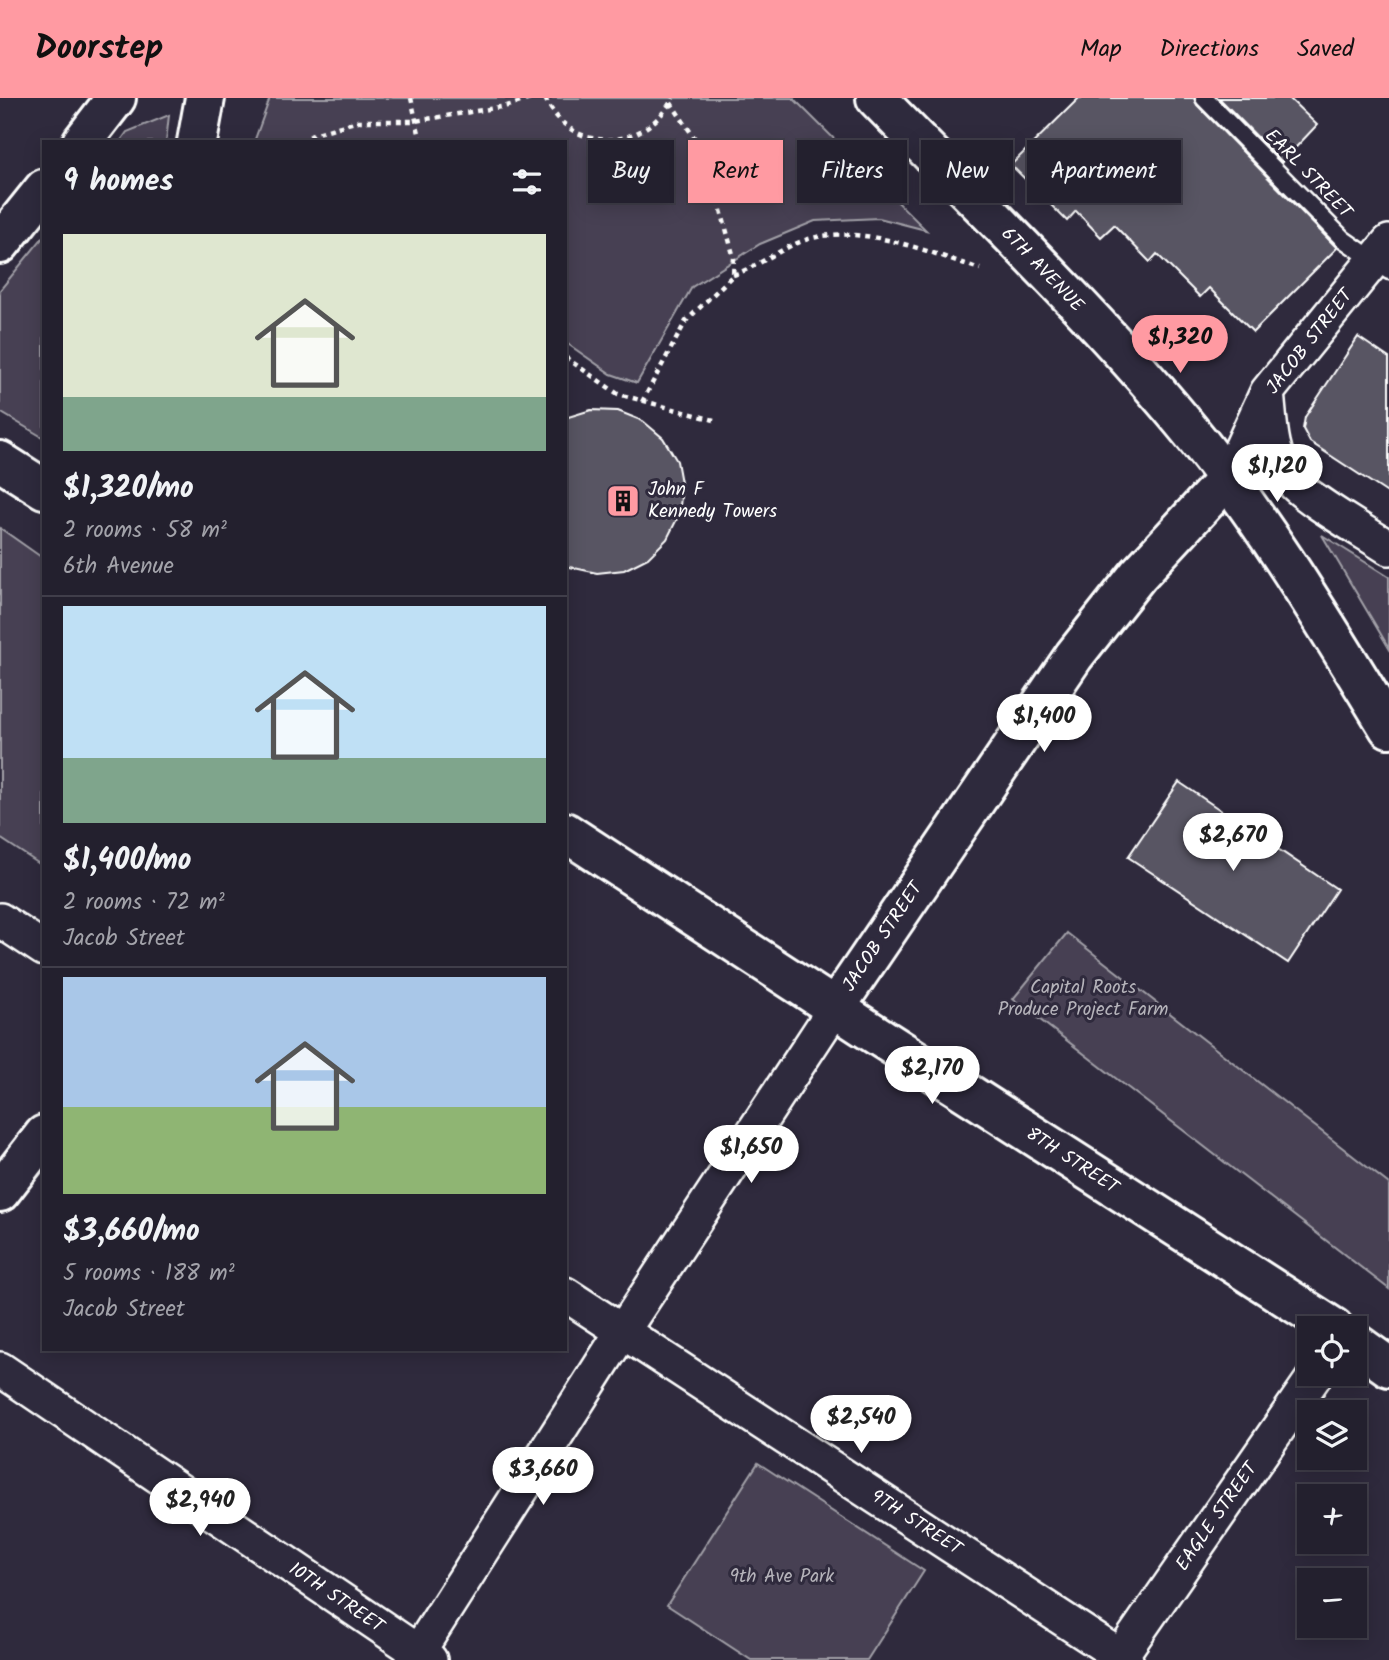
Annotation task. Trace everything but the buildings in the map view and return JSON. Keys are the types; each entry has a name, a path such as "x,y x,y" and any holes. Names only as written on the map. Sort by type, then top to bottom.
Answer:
{"street":[{"path":"84,140 117,98"},
{"name":"6TH AVENUE","path":"876,98 1103,334 1181,420 1227,479 1326,626 1389,728"},
{"path":"0,244 42,192"},
{"name":"JACOB STREET","path":"420,1658 622,1332 835,1009 1074,656 1138,575 1227,479 1267,393 1384,258"},
{"path":"1267,393 1273,442 1286,476 1302,490 1389,548"},
{"path":"0,461 42,488"},
{"name":"8TH STREET","path":"567,833 835,1009 1315,1316"},
{"path":"0,920 42,948"},
{"path":"0,1192 42,1138"},
{"name":"9TH STREET","path":"567,1295 1121,1659"},
{"path":"1367,1351 1389,1367"},
{"name":"10TH STREET","path":"0,1368 420,1658"},
{"name":"EAGLE STREET","path":"1121,1659 1308,1386"}],"lane":[{"name":"EARL STREET","path":"1204,98 1342,239 1384,258"},
{"path":"1227,479 1286,476"}],"path":[{"path":"411,98 420,140"},
{"path":"304,140 314,134 358,121 415,121 507,106 534,98"},
{"path":"545,98 565,126 599,140 630,138 647,130 665,114 672,100"},
{"path":"672,100 706,155 734,258 733,275"},
{"path":"642,402 686,321 733,275 809,238 845,233 886,240 980,269"},
{"path":"567,357 618,394 714,421"}],"green space":[{"path":"270,98 793,98 835,140 797,140 797,203 899,203 926,230 879,218 815,221 760,244 692,287 637,383 611,374 567,343 567,140 255,140"},
{"path":"169,115 166,140 121,140 127,132"},
{"path":"42,238 42,437 0,412 0,290"},
{"path":"0,528 42,558 42,866 0,838"},
{"path":"1322,535 1389,577 1389,648"},
{"name":"Capital Roots Produce Project Farm","path":"1067,933 1389,1184 1389,1289 1013,999"},
{"name":"9th Ave Park","path":"758,1463 924,1571 867,1660 751,1660 667,1605"}],"place":[{"name":"John F Kennedy Towers","path":"623,501"}]}
